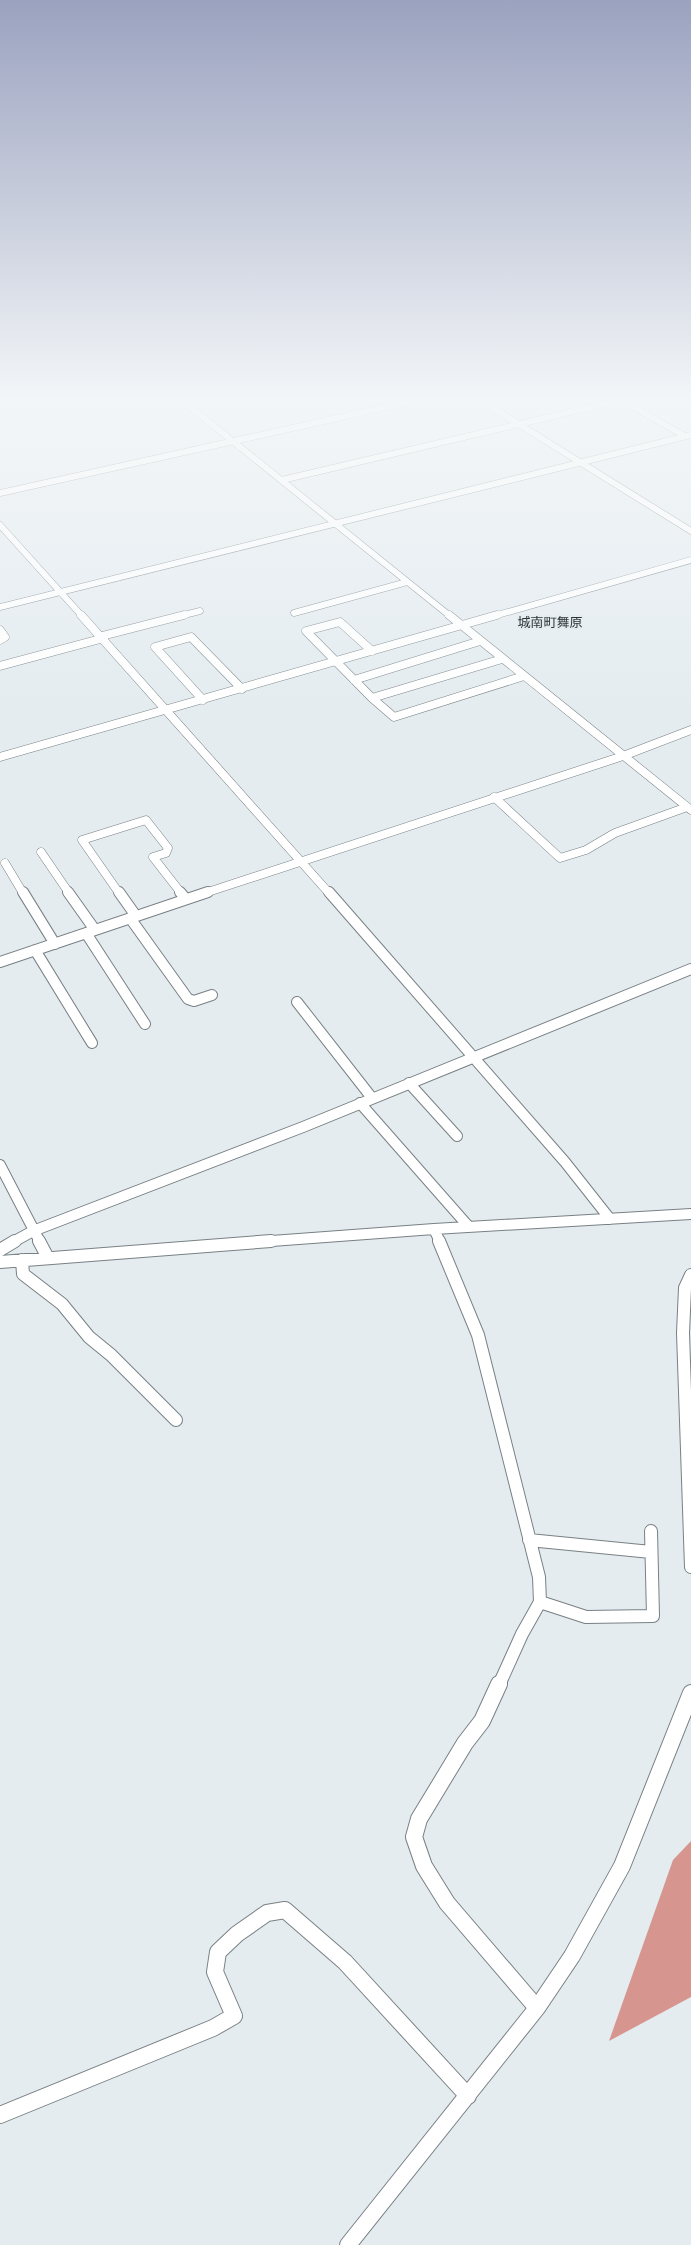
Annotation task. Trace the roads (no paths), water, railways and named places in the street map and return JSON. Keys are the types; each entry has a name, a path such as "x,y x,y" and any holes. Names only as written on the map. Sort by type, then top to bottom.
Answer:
{"street":[{"path":"308,502 689,809"},
{"path":"0,607 422,502"},
{"path":"644,502 691,531"},
{"path":"0,525 103,637 166,711 301,860 565,1162 610,1219"},
{"path":"0,758 691,560"},
{"path":"294,613 407,582"},
{"path":"0,666 200,611"},
{"path":"372,651 340,622 306,632 333,657 336,662 372,698 394,717 524,676"},
{"path":"0,630 5,637 0,640"},
{"path":"203,700 155,647 191,637 242,689"},
{"path":"354,680 480,641"},
{"path":"372,698 502,659"},
{"path":"0,962 301,860 623,756 691,730"},
{"path":"494,797 560,858 586,850 615,833 689,809"},
{"path":"186,899 153,857 166,853 168,848 146,820 82,840 188,999 194,1001 212,995"},
{"path":"41,852 91,932 145,1024"},
{"path":"5,863 55,944"},
{"path":"35,950 92,1043"},
{"path":"0,1250 33,1231 409,1084 472,1057 691,969"},
{"path":"297,1002 372,1098"},
{"path":"409,1084 457,1136"},
{"path":"360,1103 469,1227"},
{"path":"0,1165 48,1258"},
{"path":"0,1262 434,1229 691,1214"},
{"path":"434,1229 478,1335 539,1577 540,1602 522,1634 482,1721 465,1743 419,1819 414,1837 424,1866 447,1903 537,2008"},
{"path":"22,1260 23,1274 34,1284 62,1304 89,1337 111,1355 176,1420"},
{"path":"691,1275 685,1288 683,1333 691,1567"},
{"path":"540,1602 586,1617 654,1616 651,1531"},
{"path":"529,1540 651,1552"},
{"path":"348,2245 537,2008 572,1956 622,1866 691,1693"},
{"path":"0,2115 213,2028 234,2016 215,1972 218,1952 237,1934 267,1913 285,1910 345,1962 468,2096"}],"district":[{"name":"城南町舞原","path":"550,622"}]}
